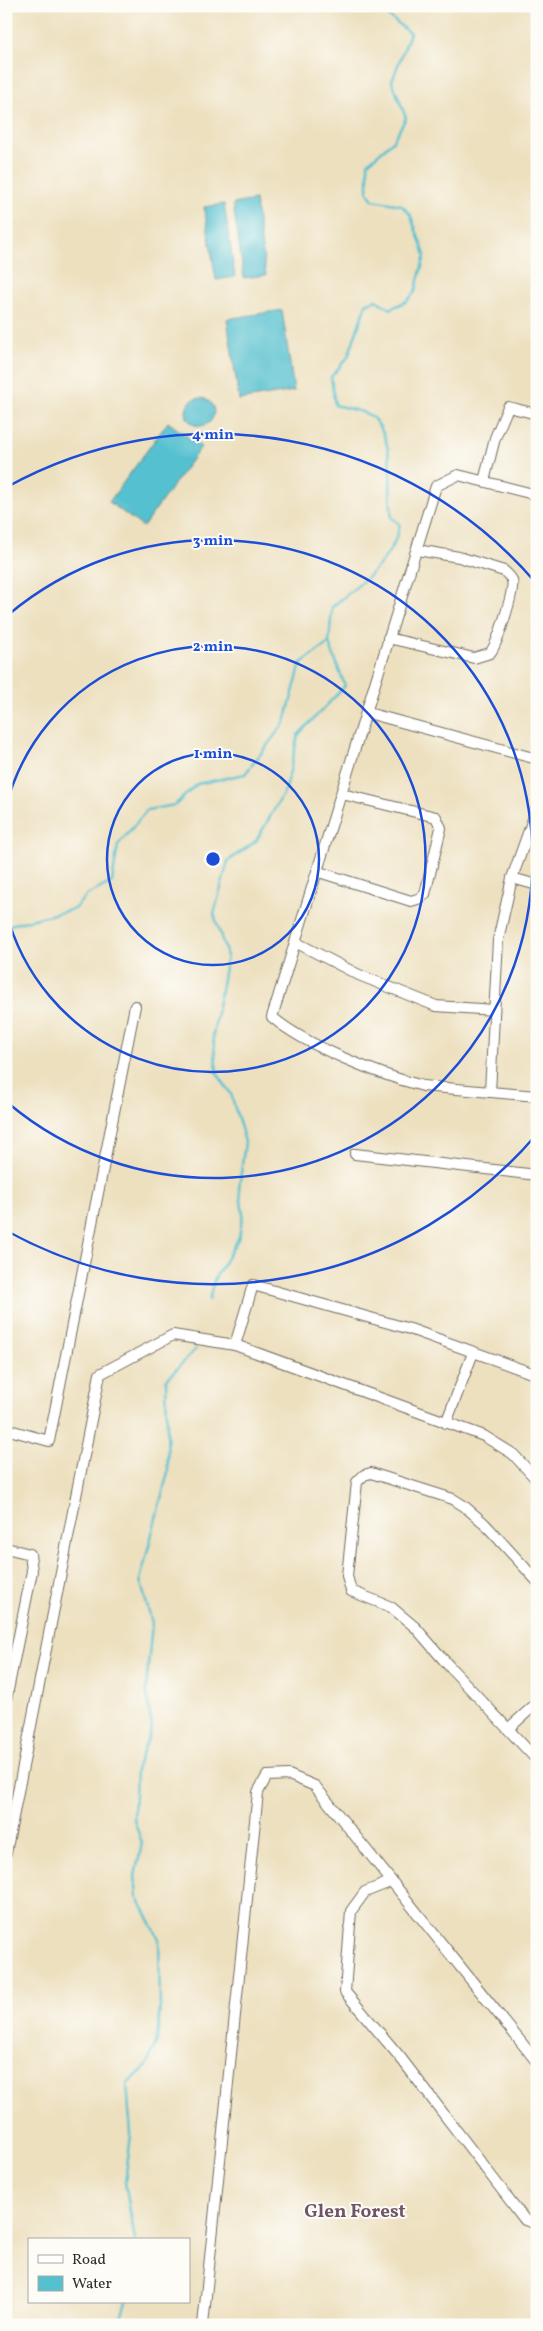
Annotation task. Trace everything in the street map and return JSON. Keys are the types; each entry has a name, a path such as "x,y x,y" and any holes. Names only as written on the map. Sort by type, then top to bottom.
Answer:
{"street":[{"path":"484,481 495,438 508,407 537,414"},
{"path":"537,494 458,475 436,486 388,638 368,713 319,872 272,1017 288,1030 359,1064 406,1082 423,1086 537,1096"},
{"path":"388,638 474,658 490,653 501,632 512,585 509,576 504,571 459,557 417,550"},
{"path":"368,713 537,759"},
{"path":"319,872 411,901 425,894 441,828 440,821 436,817 342,794"},
{"path":"490,1092 498,940 512,878 537,808"},
{"path":"512,878 537,885"},
{"path":"297,943 359,975 436,1006 494,1010"},
{"path":"6,1429 50,1441 135,1006"},
{"path":"355,1154 537,1175"},
{"path":"235,1345 253,1285 410,1329 537,1375"},
{"path":"6,1853 100,1374 173,1335 235,1345 484,1436 513,1454 537,1480"},
{"path":"446,1423 473,1353"},
{"path":"537,1582 484,1523 453,1499 371,1473 364,1475 358,1482 347,1576 348,1588 353,1594 391,1607 415,1627 537,1760"},
{"path":"6,1548 30,1554 32,1571 6,1700"},
{"path":"508,1729 537,1703"},
{"path":"203,2325 258,1792 267,1776 290,1775 315,1786 390,1882 537,2062"},
{"path":"390,1882 365,1892 351,1911 345,1992 400,2057 525,2220 537,2224"}],"water":[{"path":"255,200 266,275 244,278 233,204"},
{"path":"224,204 235,277 216,280 204,207"},
{"path":"282,310 294,391 239,400 227,319"},
{"path":"200,398 210,402 214,412 210,422 200,426 190,422 186,412 190,402"},
{"path":"168,422 201,447 143,527 109,502"}],"waterway":[{"path":"6,926 74,909 87,895 112,882 118,845 147,810 175,805 197,784 245,774 285,722 301,663 329,643 332,607 374,571 391,549 396,537 400,524 392,518 390,465 385,439 380,427 372,417 359,411 335,405 331,377 348,357 366,304 376,300 390,309 407,301 415,292 425,255 410,214 401,205 373,200 368,193 368,163 393,141 406,118 392,81 410,33 387,15 384,6"},
{"path":"209,1300 214,1280 239,1237 243,1214 239,1188 245,1142 231,1094 217,1073 213,1036 227,956 214,914 228,861 256,841 286,789 298,735 345,686 329,643"},
{"path":"135,2238 125,2182 131,2135 127,2084 146,2067 157,2041 160,2007 159,1939 137,1896 135,1876 142,1843 134,1820 136,1770 152,1728 146,1689 152,1623 140,1580 168,1472 166,1380 196,1349"},
{"path":"119,2325 125,2304"}],"district":[{"name":"Glen Forest","path":"355,2210"}]}
